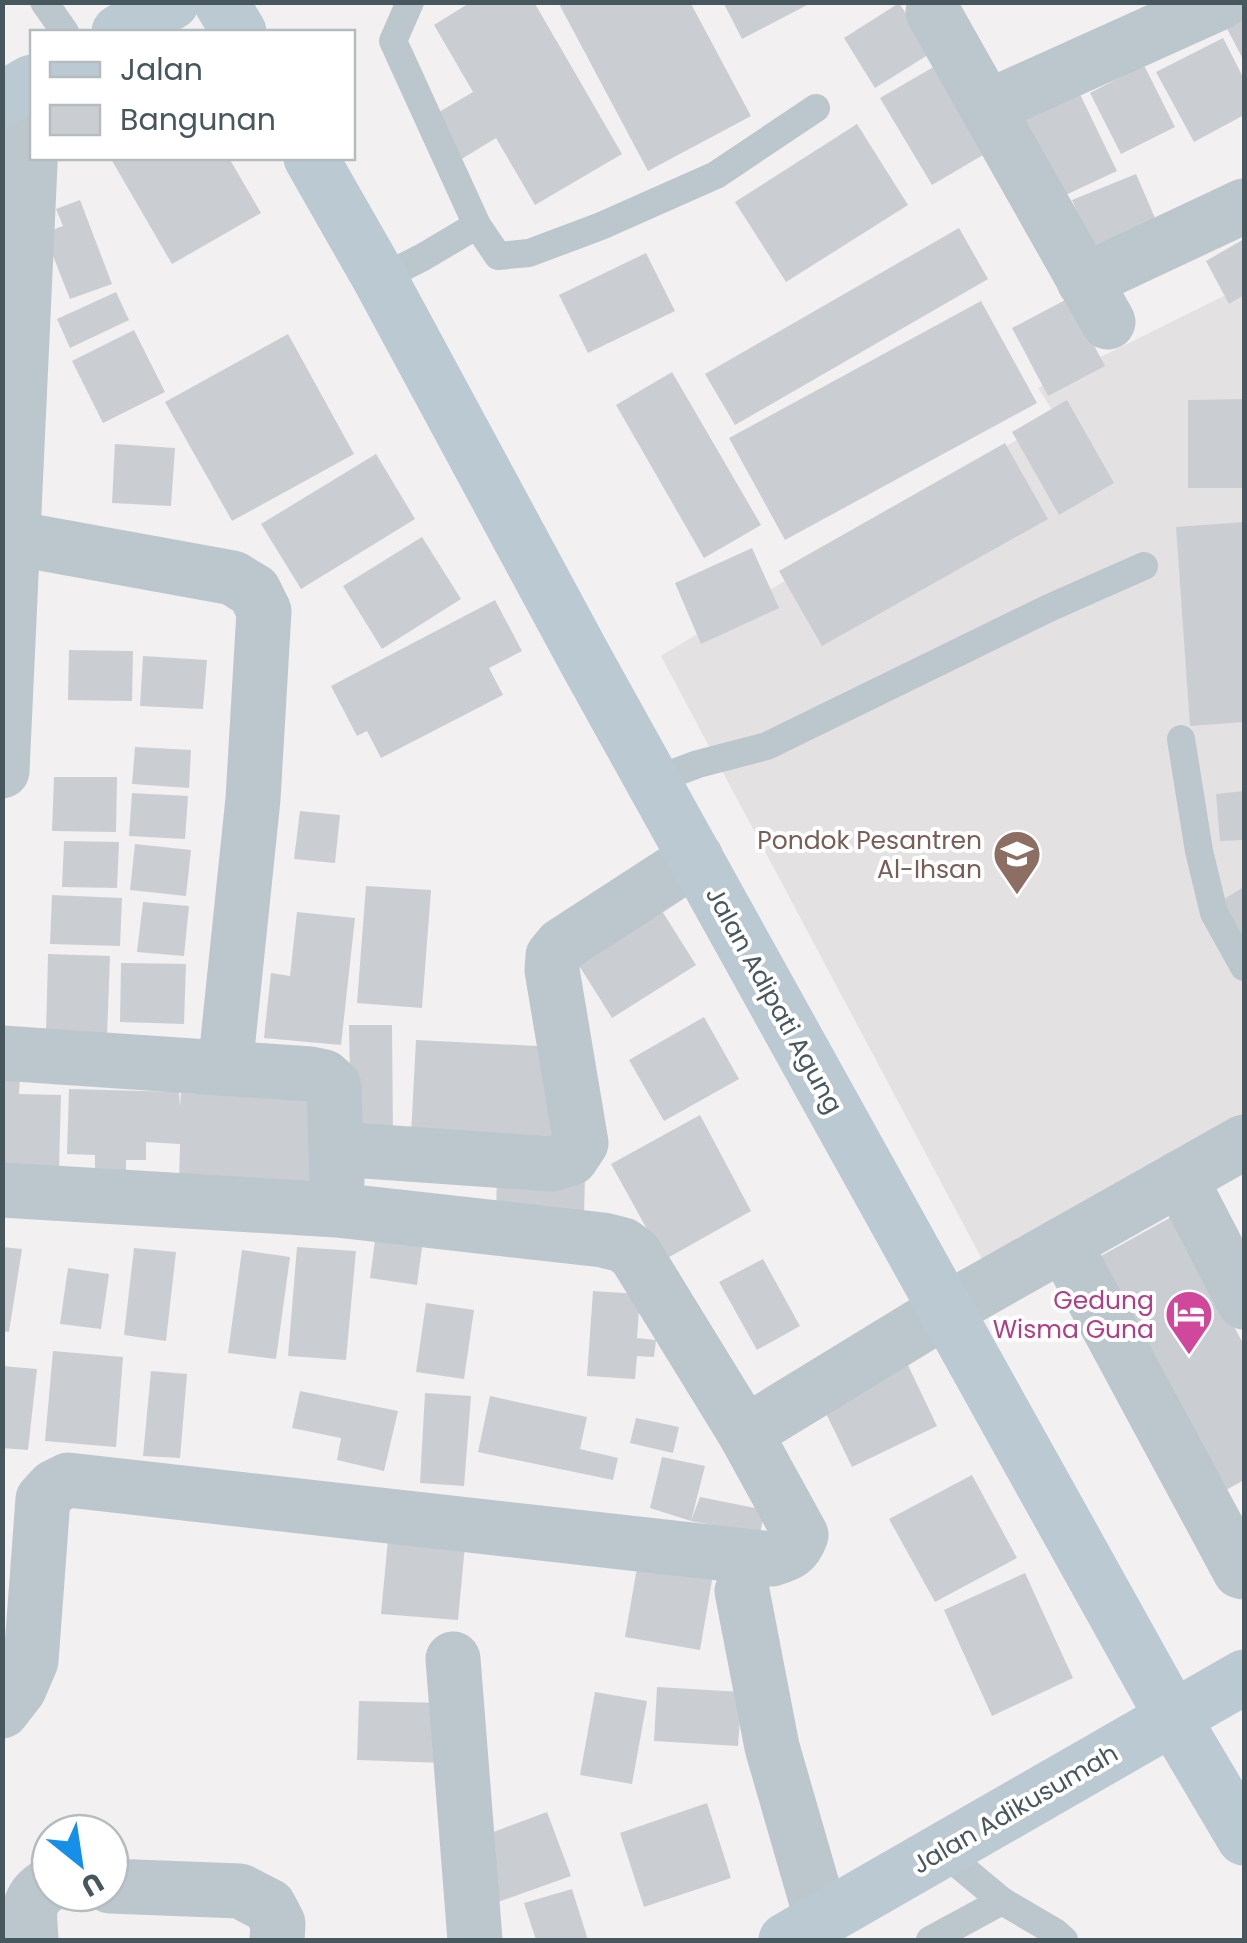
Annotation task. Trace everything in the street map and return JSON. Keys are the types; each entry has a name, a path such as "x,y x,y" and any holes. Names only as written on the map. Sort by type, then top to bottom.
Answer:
{"main road":[{"path":"123,30 172,2"},
{"path":"221,2 238,30"},
{"path":"2,99 30,83"},
{"name":"Jalan Adipati Agung","path":"312,160 652,781 1173,1718 1244,1838"},
{"name":"Jalan Adikusumah","path":"804,1930 1244,1677"}],"street":[{"path":"988,107 1221,2"},
{"path":"933,12 1096,302 1244,206"},
{"path":"2,771 30,160"},
{"path":"14,538 233,578 254,592 264,611 253,799 225,1068"},
{"path":"337,1148 552,1164 571,1158 582,1142 552,970 553,956 562,945 696,858"},
{"path":"2,1053 324,1077 334,1086 337,1210"},
{"path":"745,1433 946,1310 1244,1142"},
{"path":"1180,1178 1244,1302"},
{"path":"2,1190 337,1210 623,1245 635,1254 745,1433 800,1536 792,1552 772,1559 68,1480 54,1487 44,1499 31,1661 19,1689 2,1711"},
{"path":"1064,1244 1240,1571 1244,1572"},
{"path":"742,1591 804,1930"},
{"path":"452,1660 476,1940"},
{"path":"130,1887 240,1891 269,1906 278,1923 277,1940"},
{"path":"30,1913 31,1940"}],"lane":[{"path":"44,2 64,30"},
{"path":"410,2 393,41 477,225 498,256 529,253 716,175 816,108"},
{"path":"380,279 477,225"},
{"path":"652,781 767,746 1049,608 1144,566"},
{"path":"1181,739 1198,851 1214,913 1244,966"},
{"path":"942,1850 1002,1901 1064,1940"},
{"path":"930,1940 1002,1901"}],"shaded area":[{"name":"Pondok Pesantren Al-Ihsan","path":"1244,286 1244,1137 992,1278 661,656 1056,416 1038,388"}],"building":[{"path":"471,2 534,2 622,154 535,205 496,138 460,160 434,115 473,92 434,25"},
{"path":"558,2 690,2 751,116 648,171"},
{"path":"723,2 813,2 742,39"},
{"path":"899,3 931,53 875,88 844,38"},
{"path":"1244,12 1244,61 1224,23"},
{"path":"1223,38 1244,79 1244,115 1194,142 1156,72"},
{"path":"937,65 988,152 932,185 880,98"},
{"path":"1144,65 1175,127 1121,154 1090,93"},
{"path":"1077,88 1117,171 1057,199 1019,116"},
{"path":"857,124 908,205 786,282 735,202"},
{"path":"112,160 230,160 261,213 172,264"},
{"path":"1136,174 1158,225 1094,252 1072,200"},
{"path":"80,200 112,284 70,299 44,233 63,226 56,209"},
{"path":"959,228 988,279 735,425 705,374"},
{"path":"1244,239 1244,295 1229,304 1206,261"},
{"path":"646,253 675,311 588,353 559,295"},
{"path":"116,292 129,320 70,348 57,319"},
{"path":"1069,298 1105,366 1048,396 1012,328"},
{"path":"981,301 1037,403 785,540 729,438"},
{"path":"134,330 165,392 103,423 72,361"},
{"path":"288,334 354,454 232,521 165,402"},
{"path":"672,372 761,525 704,558 616,405"},
{"path":"1244,399 1244,488 1188,488 1188,400"},
{"path":"1067,400 1114,483 1059,515 1012,432"},
{"path":"1005,443 1048,519 822,646 779,571"},
{"path":"115,444 175,448 171,506 112,503"},
{"path":"376,454 415,519 301,589 261,524"},
{"path":"1244,522 1244,722 1190,726 1176,527"},
{"path":"422,537 461,599 382,649 343,586"},
{"path":"752,548 779,608 701,644 675,583"},
{"path":"495,600 522,651 489,668 503,695 381,758 367,731 357,736 331,686"},
{"path":"69,650 133,651 132,701 68,700"},
{"path":"143,656 207,660 203,709 140,706"},
{"path":"135,747 191,750 189,788 132,784"},
{"path":"54,777 117,777 116,832 52,831"},
{"path":"1244,791 1244,840 1220,841 1216,794"},
{"path":"132,793 188,796 185,839 129,836"},
{"path":"300,811 340,815 335,863 294,859"},
{"path":"64,841 119,842 117,888 62,887"},
{"path":"135,844 191,850 186,896 130,890"},
{"path":"366,886 431,890 422,1008 357,1003"},
{"path":"1244,887 1244,945 1219,902"},
{"path":"52,895 122,898 120,946 50,944"},
{"path":"143,902 189,906 184,956 137,952"},
{"path":"657,903 696,965 612,1018 573,956"},
{"path":"297,912 355,918 341,1045 264,1038 271,973 290,976"},
{"path":"48,954 110,956 107,1036 46,1034"},
{"path":"121,963 186,964 184,1024 120,1022"},
{"path":"704,1017 739,1079 664,1121 629,1060"},
{"path":"349,1025 392,1025 393,1135 351,1136"},
{"path":"416,1040 557,1047 553,1141 411,1135"},
{"path":"2,1075 20,1075 19,1094 61,1095 59,1170 2,1169"},
{"path":"69,1089 179,1092 180,1106 181,1093 325,1097 322,1189 179,1185 180,1144 146,1142 146,1160 126,1160 126,1180 95,1179 95,1155 67,1154"},
{"path":"700,1115 751,1211 664,1260 611,1164"},
{"path":"497,1174 585,1176 584,1216 496,1214"},
{"path":"1173,1216 1244,1345 1244,1480 1212,1498 1083,1266"},
{"path":"376,1233 423,1240 417,1285 370,1278"},
{"path":"2,1247 22,1249 9,1332 2,1331"},
{"path":"297,1247 356,1251 346,1360 288,1356"},
{"path":"134,1248 176,1252 166,1341 124,1335"},
{"path":"242,1250 290,1257 276,1359 228,1353"},
{"path":"763,1259 800,1326 757,1350 719,1282"},
{"path":"68,1268 109,1274 101,1329 60,1324"},
{"path":"593,1291 640,1294 637,1338 656,1340 654,1357 637,1356 635,1379 587,1376"},
{"path":"426,1303 474,1310 464,1379 416,1372"},
{"path":"53,1351 123,1357 116,1447 45,1441"},
{"path":"905,1359 937,1426 852,1467 820,1401"},
{"path":"2,1366 37,1369 28,1450 2,1448"},
{"path":"151,1371 187,1374 180,1458 143,1456"},
{"path":"300,1391 398,1411 384,1471 337,1460 341,1438 292,1428"},
{"path":"425,1393 471,1396 464,1486 420,1483"},
{"path":"490,1396 587,1417 580,1449 618,1458 613,1480 478,1452"},
{"path":"636,1418 679,1427 673,1453 630,1443"},
{"path":"662,1457 705,1466 691,1521 650,1508"},
{"path":"972,1475 1017,1558 935,1602 889,1519"},
{"path":"700,1497 765,1510 760,1534 691,1521"},
{"path":"388,1539 465,1545 458,1620 381,1614"},
{"path":"638,1562 713,1574 700,1650 625,1637"},
{"path":"1025,1573 1073,1678 992,1716 944,1610"},
{"path":"657,1687 742,1692 738,1746 654,1741"},
{"path":"595,1692 647,1701 632,1784 580,1775"},
{"path":"359,1701 446,1703 443,1763 357,1760"},
{"path":"707,1803 731,1878 644,1907 620,1833"},
{"path":"547,1812 571,1876 495,1903 472,1840"},
{"path":"572,1889 588,1940 536,1940 524,1903"}],"place":[{"name":"Pondok Pesantren Al-Ihsan","path":"1017,896"},
{"name":"Gedung Wisma Guna","path":"1189,1356"}]}
